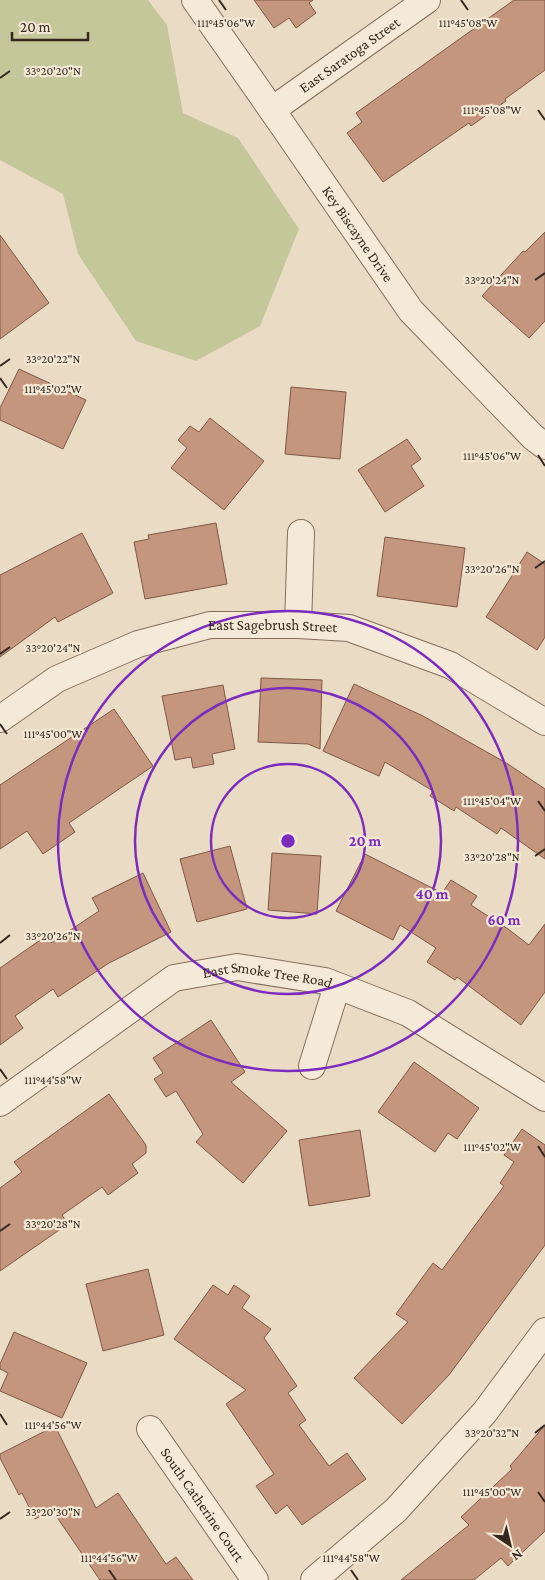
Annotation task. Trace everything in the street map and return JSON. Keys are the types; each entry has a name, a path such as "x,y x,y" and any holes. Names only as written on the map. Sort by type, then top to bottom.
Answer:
{"street":[{"name":"Key Biscayne Drive","path":"195,0 410,312 541,436"},
{"name":"East Saratoga Street","path":"272,110 427,0"},
{"path":"298,625 301,533"},
{"name":"East Sagebrush Street","path":"0,719 57,679 138,644 210,625 298,625 349,628 450,665 545,722"},
{"name":"East Smoke Tree Road","path":"0,1103 174,978 237,968 325,981 408,1013 545,1098"},
{"path":"312,1066 337,986"},
{"path":"314,1580 396,1510 486,1412 545,1331"},
{"name":"South Catherine Court","path":"150,1429 255,1580"}],"green space":[{"path":"0,0 148,0 167,25 183,113 238,138 299,229 260,326 196,361 136,341 78,254 63,194 0,160"}],"building":[{"path":"254,0 313,0 309,3 316,13 296,28 289,18 274,28"},
{"path":"514,0 545,0 545,70 471,126 469,123 383,182 347,133 362,122 356,113"},
{"path":"545,232 545,321 529,338 482,296 523,251 525,252"},
{"path":"0,235 49,303 0,339"},
{"path":"19,369 86,400 63,449 0,420 0,408"},
{"path":"291,387 346,392 340,459 285,454"},
{"path":"210,418 264,461 224,510 171,468 187,448 178,440 190,426 199,432"},
{"path":"407,439 421,459 411,466 424,486 385,512 358,470"},
{"path":"216,523 227,584 145,599 134,542 149,539 148,535"},
{"path":"82,533 113,593 58,622 55,617 0,657 0,575"},
{"path":"385,537 465,548 457,607 377,596"},
{"path":"527,552 545,564 545,637 537,650 486,617"},
{"path":"261,678 322,680 320,749 308,744 258,742"},
{"path":"354,684 423,716 508,764 545,789 545,859 501,828 497,834 456,807 454,811 430,796 433,791 385,762 379,776 323,751"},
{"path":"223,685 235,749 212,754 214,764 193,768 191,757 175,760 162,696"},
{"path":"114,709 153,766 69,823 75,832 43,854 27,831 0,849 0,785"},
{"path":"230,846 247,909 197,922 180,859"},
{"path":"272,853 321,856 317,914 268,910"},
{"path":"365,854 442,893 451,880 477,896 471,905 529,945 545,924 545,992 521,1025 457,977 455,980 427,962 436,948 400,925 393,940 336,911"},
{"path":"143,873 171,932 109,963 58,997 53,989 15,1016 23,1028 0,1045 0,968 46,936 51,943 99,911 92,898"},
{"path":"211,1020 245,1072 231,1082 287,1131 243,1183 196,1142 203,1134 176,1091 166,1097 154,1079 163,1073 153,1058"},
{"path":"414,1062 479,1108 457,1139 448,1133 435,1152 378,1112"},
{"path":"109,1094 146,1145 146,1153 132,1164 138,1173 108,1195 102,1187 62,1215 68,1224 0,1271 0,1188 22,1172 14,1162"},
{"path":"522,1129 545,1145 545,1245 449,1375 402,1424 354,1378 408,1322 396,1314 433,1263 442,1270 504,1186 500,1183 514,1162 504,1155"},
{"path":"360,1130 370,1196 309,1206 299,1140"},
{"path":"148,1269 164,1335 103,1351 86,1284"},
{"path":"213,1285 228,1295 234,1285 250,1296 242,1308 271,1329 264,1338 297,1386 288,1393 306,1420 299,1425 329,1466 347,1453 366,1479 302,1525 287,1505 276,1514 256,1486 274,1474 226,1404 246,1390 174,1339"},
{"path":"14,1332 87,1363 62,1418 0,1391 8,1373 0,1369 0,1364"},
{"path":"545,1425 545,1531 508,1566 501,1558 474,1580 401,1580 469,1525 461,1517 512,1469 510,1466"},
{"path":"55,1426 96,1508 118,1493 166,1564 176,1557 193,1580 100,1580 52,1510 35,1519 22,1493 19,1495 0,1458 0,1454"}]}
